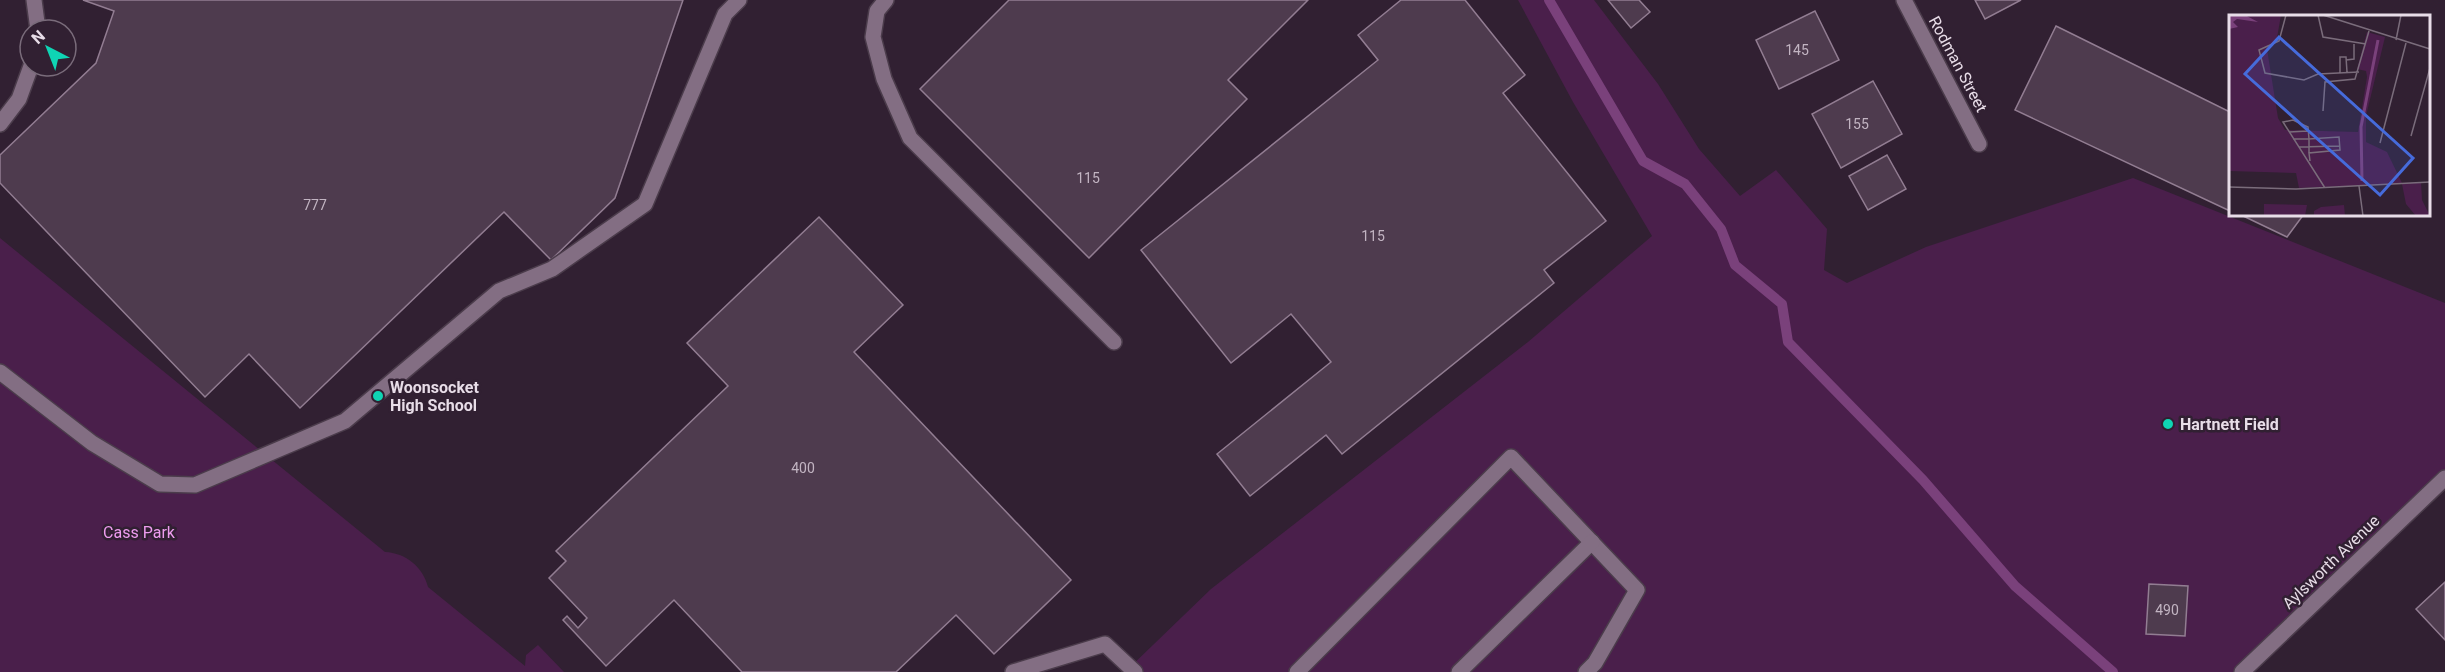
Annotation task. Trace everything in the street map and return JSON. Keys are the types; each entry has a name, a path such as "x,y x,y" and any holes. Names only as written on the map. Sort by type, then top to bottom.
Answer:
{"street":[{"path":"34,0 36,18"},
{"path":"0,372 92,443 160,484 195,485 345,421 499,291 552,269 645,204 725,14 739,0"},
{"path":"886,0 877,11 873,37 884,79 910,138 1114,342"},
{"name":"Rodman Street","path":"1904,0 1979,144"},
{"path":"0,124 19,99 27,78"},
{"path":"1297,672 1511,457 1637,590 1595,663 1586,672"},
{"name":"Aylsworth Avenue","path":"2242,672 2445,478"},
{"path":"1459,672 1592,542"},
{"path":"1013,672 1105,645 1135,672"}],"green space":[{"path":"1518,0 1594,0 1658,84 1699,149 1740,196 1776,170 1827,229 1824,270 1847,283 1926,247 2133,178 2445,303 2445,473 2249,672 1125,672 1211,589 1528,342 1652,236 1573,102"},
{"name":"Cass Park","path":"0,238 385,552 400,555 412,562 422,573 428,587 525,666 526,655 538,645 564,672 0,672"}],"building":[{"name":"Woonsocket High School","path":"83,0 683,0 615,198 551,260 504,212 300,408 249,354 205,397 0,183 0,155 96,63 114,11"},
{"path":"1009,0 1308,0 1228,80 1247,99 1089,258 920,89"},
{"path":"1401,0 1465,0 1525,75 1503,93 1606,221 1544,270 1554,283 1342,454 1326,435 1250,496 1217,454 1331,362 1291,314 1231,363 1141,250 1378,60 1358,35"},
{"path":"1608,0 1639,0 1650,12 1631,28"},
{"path":"1975,0 2021,0 1985,19"},
{"path":"1815,11 1839,60 1779,89 1756,40"},
{"path":"2056,26 2229,112 2229,211 2015,110"},
{"path":"1873,81 1902,134 1841,168 1812,114"},
{"path":"1887,155 1906,189 1868,210 1849,176"},
{"path":"2243,216 2303,216 2287,237"},
{"path":"819,217 903,305 854,352 1071,580 994,654 956,615 896,672 742,672 674,600 606,666 563,620 567,616 578,628 587,618 549,578 566,561 556,551 728,386 687,343"},
{"path":"2445,582 2445,640 2416,609"},
{"path":"2149,584 2188,586 2185,636 2146,634"}],"waterway":[{"path":"1549,0 1643,161 1685,184 1721,229 1735,265 1782,304 1788,342 1923,480 2015,586 2113,672"}],"place":[{"name":"Woonsocket High School","path":"378,396"},
{"name":"Hartnett Field","path":"2168,424"}]}
